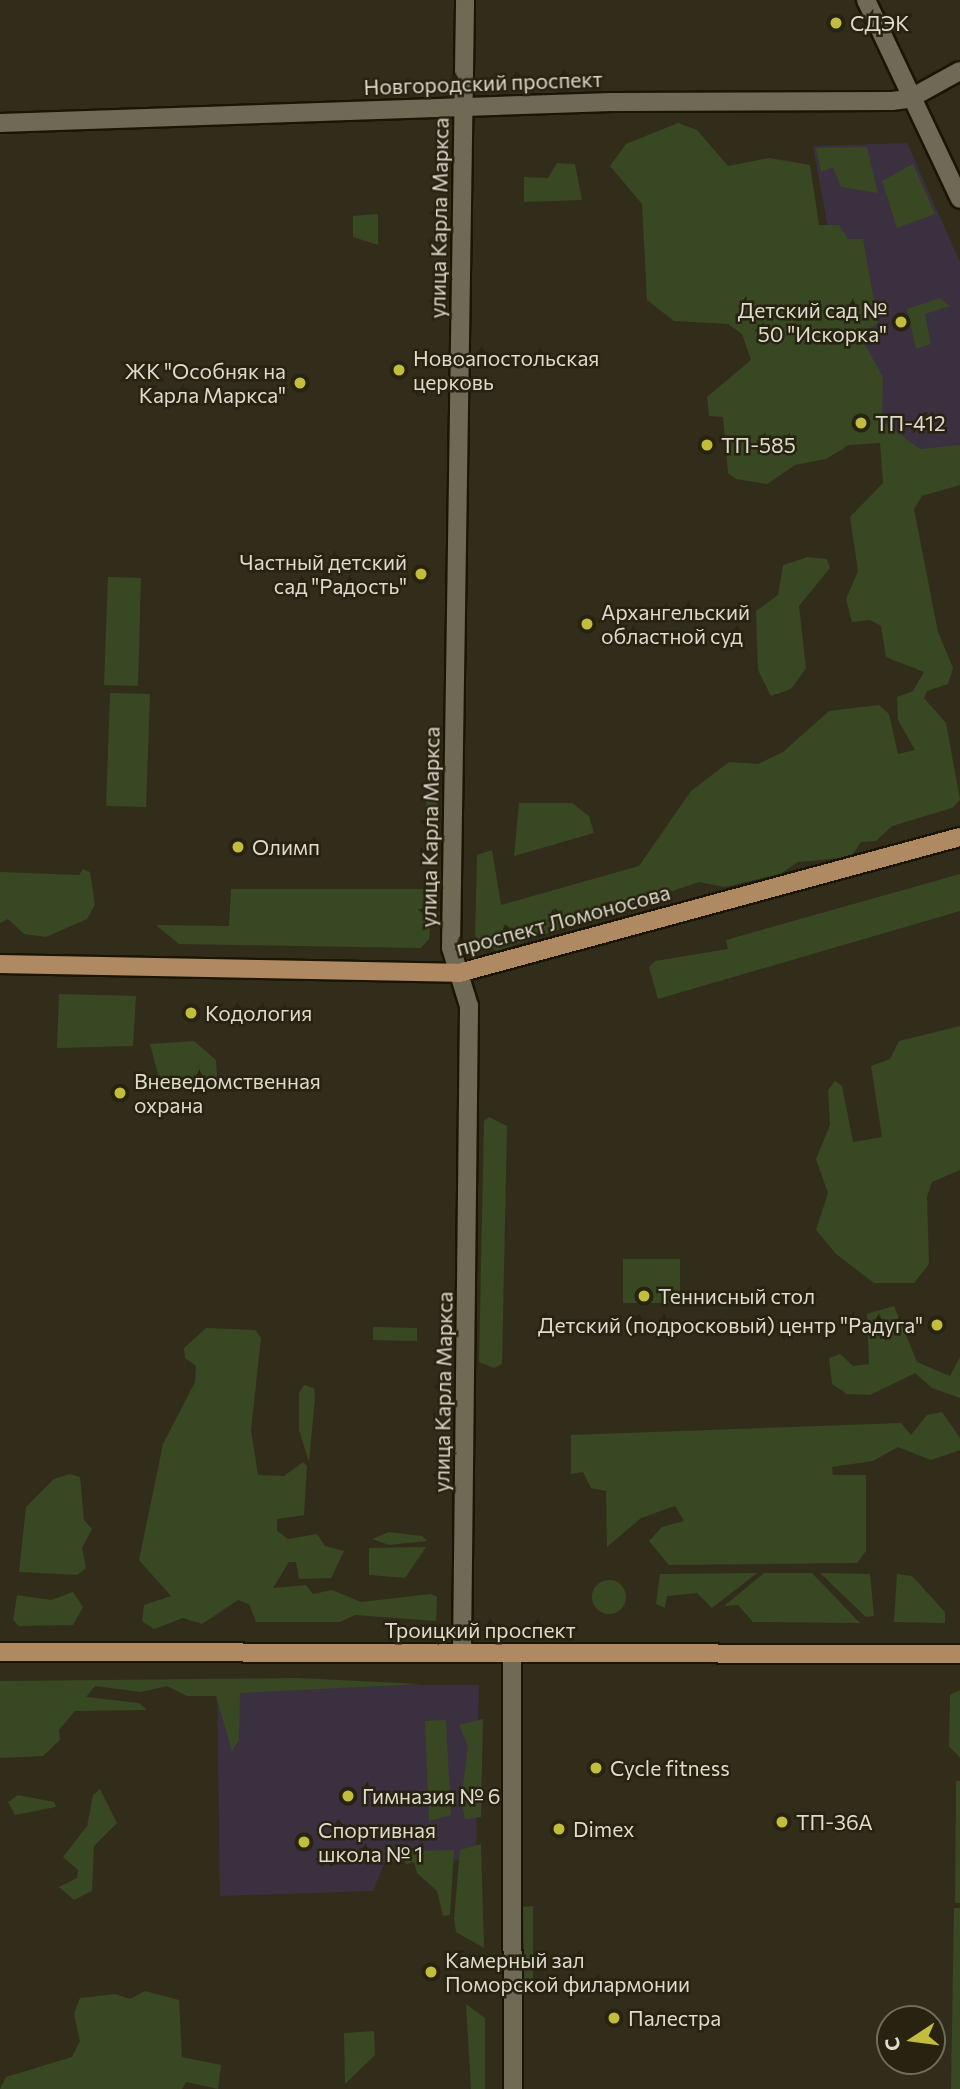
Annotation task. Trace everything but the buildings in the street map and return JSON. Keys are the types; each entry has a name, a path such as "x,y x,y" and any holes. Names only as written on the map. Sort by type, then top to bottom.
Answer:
{"main road":[{"name":"проспект Ломоносова","path":"0,964 459,973 960,837"},
{"name":"Троицкий проспект","path":"0,1652 960,1654"}],"street":[{"name":"улица Карла Маркса","path":"462,1653 469,1006 451,948 465,0"},
{"path":"866,0 909,99 960,199"},
{"name":"Новгородский проспект","path":"0,123 464,106 909,99 960,71"},
{"path":"512,1654 513,2089"}],"shaded area":[{"name":"Детский сад № 50 \"Искорка\"","path":"907,143 960,262 960,466 894,485 851,356 813,146"},
{"name":"Гимназия № 6","path":"217,1685 479,1685 476,1859 385,1862 373,1891 220,1896"}],"green space":[{"path":"678,123 697,130 728,166 769,158 810,165 819,225 839,225 848,239 863,239 878,323 860,336 883,377 882,421 920,449 960,445 960,485 922,496 914,509 938,632 953,668 948,684 927,691 924,698 946,723 960,800 952,808 892,826 876,841 861,842 851,857 798,862 780,874 725,887 699,882 496,951 475,936 477,855 492,850 501,905 639,866 691,791 729,762 758,764 783,752 829,711 879,705 889,714 898,754 915,750 898,720 897,697 913,691 924,672 886,657 881,626 870,620 852,622 846,599 858,571 850,517 883,483 880,443 849,445 826,459 795,465 767,484 736,479 728,473 723,417 709,416 707,397 751,360 742,334 728,324 674,321 647,300 642,204 610,166 626,144"},
{"path":"867,147 878,193 841,187 833,167 821,172 816,148"},
{"path":"557,163 575,164 582,200 524,202 524,177 548,178"},
{"path":"913,164 935,214 897,228 882,181"},
{"path":"378,214 378,245 353,237 353,216"},
{"path":"940,298 949,306 925,314 931,344 916,349 907,309"},
{"path":"808,557 827,559 830,568 799,606 806,668 791,689 771,696 758,670 756,611 778,595 783,565"},
{"path":"108,577 141,578 138,686 104,685"},
{"path":"110,693 150,694 146,807 106,806"},
{"path":"432,727 440,728 436,814 426,808"},
{"path":"519,803 572,803 589,816 594,833 514,856"},
{"path":"83,869 90,872 95,905 87,919 46,937 24,934 8,919 0,923 0,872 79,875"},
{"path":"960,874 960,911 658,999 649,967 655,961 728,949 726,940"},
{"path":"231,889 425,889 432,904 429,939 421,948 179,944 156,925 229,926"},
{"path":"59,994 136,996 133,1046 57,1048"},
{"path":"960,1026 960,1170 932,1182 927,1197 929,1264 914,1283 874,1283 836,1254 816,1230 828,1193 816,1159 830,1125 828,1090 835,1081 842,1086 853,1142 882,1137 871,1066 890,1059 899,1041"},
{"path":"194,1041 216,1060 217,1078 205,1087 185,1077 160,1082 150,1044"},
{"path":"489,1117 507,1126 502,1364 494,1368 479,1362 484,1121"},
{"path":"623,1259 680,1259 680,1303 623,1303"},
{"path":"894,1306 917,1362 950,1376 960,1357 960,1398 932,1388 915,1373 870,1395 847,1394 832,1384 829,1358 840,1354 853,1366 869,1364 867,1314"},
{"path":"373,1327 417,1328 417,1341 373,1340"},
{"path":"206,1328 255,1330 261,1338 251,1430 258,1475 284,1476 303,1462 307,1466 304,1515 277,1519 277,1531 288,1539 317,1534 325,1546 344,1551 331,1578 299,1579 296,1562 289,1562 273,1588 306,1585 313,1594 332,1590 361,1602 431,1594 437,1597 436,1621 355,1615 340,1622 256,1622 249,1604 238,1600 202,1624 183,1618 154,1629 142,1621 144,1605 171,1596 139,1560 163,1444 195,1382 196,1366 185,1358 184,1348"},
{"path":"304,1385 314,1388 315,1397 309,1462 299,1430 299,1393"},
{"path":"942,1412 960,1438 960,1450 931,1460 898,1447 873,1461 832,1467 833,1475 866,1475 866,1551 857,1563 669,1565 649,1541 662,1527 684,1521 675,1506 641,1518 607,1547 606,1491 591,1488 583,1472 571,1474 571,1435 901,1423 911,1435 927,1415"},
{"path":"70,1474 80,1477 84,1520 92,1529 82,1548 86,1568 77,1575 19,1572 26,1507 54,1479"},
{"path":"389,1532 422,1536 427,1541 389,1545 372,1539"},
{"path":"426,1547 405,1578 369,1575 369,1548"},
{"path":"757,1573 712,1608 697,1593 667,1596 665,1608 656,1604 660,1574"},
{"path":"764,1573 812,1573 860,1623 753,1622 738,1605 724,1606"},
{"path":"820,1573 870,1574 874,1616 866,1617"},
{"path":"897,1574 912,1576 945,1612 945,1623 894,1622"},
{"path":"609,1580 621,1585 626,1597 621,1609 609,1614 597,1609 592,1597 597,1585"},
{"path":"73,1592 83,1607 73,1625 19,1626 13,1620 17,1595 51,1600"},
{"path":"297,1678 421,1684 240,1693 239,1740 232,1751 216,1696 187,1696 167,1686 141,1692 95,1686 86,1697 139,1703 147,1710 75,1711 59,1730 60,1740 43,1756 0,1758 0,1681"},
{"path":"960,1690 960,1758 949,1746 950,1695"},
{"path":"483,1719 481,1817 465,1819 461,1801 468,1746 459,1725"},
{"path":"446,1720 451,1815 429,1821 425,1721"},
{"path":"956,1781 960,1781 960,1903 955,1903"},
{"path":"100,1789 117,1823 94,1846 92,1891 74,1900 59,1887 77,1878 78,1870 63,1857 87,1826 93,1795"},
{"path":"18,1795 54,1802 56,1807 15,1815 8,1802"},
{"path":"481,1844 484,1948 456,1932 454,1919 460,1850"},
{"path":"454,1850 450,1915 443,1916 437,1891 417,1873 414,1862 406,1864 402,1851"},
{"path":"533,1906 533,1979 524,1979 523,1907"},
{"path":"954,1908 960,1908 960,2089 951,2089"},
{"path":"145,1991 179,2000 182,2057 221,2065 218,2089 186,2082 182,2089 0,2089 6,2077 72,2057 80,2041 74,2014 80,1998 115,1994 130,1999"},
{"path":"466,2004 485,2018 485,2089 471,2089"},
{"path":"374,2031 375,2055 345,2084 344,2033"}],"place":[{"name":"СДЭК","path":"836,23"},
{"name":"Детский сад № 50 \"Искорка\"","path":"901,322"},
{"name":"Новоапостольская церковь","path":"399,370"},
{"name":"ЖК \"Особняк на Карла Маркса\"","path":"300,383"},
{"name":"ТП-412","path":"861,423"},
{"name":"ТП-585","path":"707,445"},
{"name":"Частный детский сад \"Радость\"","path":"421,574"},
{"name":"Архангельский областной суд","path":"587,624"},
{"name":"Олимп","path":"238,847"},
{"name":"Кодология","path":"191,1013"},
{"name":"Вневедомственная охрана","path":"120,1093"},
{"name":"Теннисный стол","path":"644,1296"},
{"name":"Детский (подросковый) центр \"Радуга\"","path":"937,1325"},
{"name":"Cycle fitness","path":"596,1768"},
{"name":"Гимназия № 6","path":"348,1796"},
{"name":"ТП-36А","path":"782,1822"},
{"name":"Dimex","path":"559,1829"},
{"name":"Спортивная школа № 1","path":"304,1842"},
{"name":"Камерный зал Поморской филармонии","path":"431,1972"},
{"name":"Палестра","path":"614,2018"}]}
